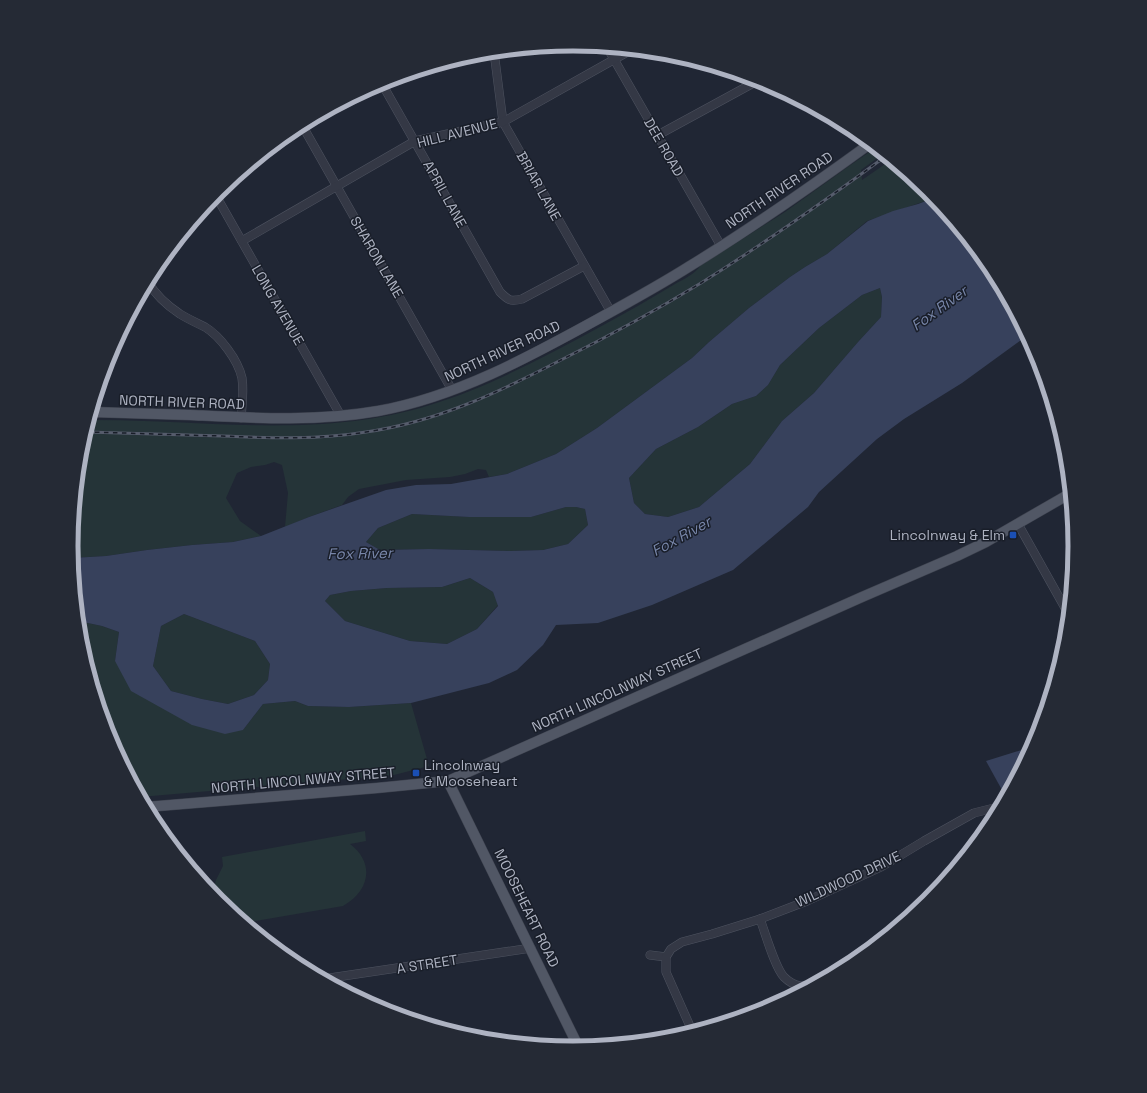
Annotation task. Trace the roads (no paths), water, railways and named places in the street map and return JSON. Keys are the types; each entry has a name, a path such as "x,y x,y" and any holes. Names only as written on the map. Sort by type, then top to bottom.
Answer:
{"main road":[{"name":"NORTH RIVER ROAD","path":"97,412 297,419 341,416 394,408 432,397 452,390 520,360 668,280 790,201 866,147"},
{"name":"NORTH LINCOLNWAY STREET","path":"153,808 448,781 952,558 986,542 1066,496"},
{"name":"MOOSEHEART ROAD","path":"448,781 576,1042"}],"street":[{"name":"DEE ROAD","path":"610,52 721,246"},
{"name":"HILL AVENUE","path":"242,240 415,141 503,122 624,54"},
{"name":"BRIAR LANE","path":"495,58 503,122 611,312"},
{"path":"658,135 751,84"},
{"name":"APRIL LANE","path":"385,89 500,292 506,298 514,301 522,299 584,266"},
{"name":"SHARON LANE","path":"305,130 452,390"},
{"name":"LONG AVENUE","path":"219,200 341,416"},
{"path":"152,287 159,296 180,314 213,332 230,352 238,368 243,386 241,418"},
{"path":"1018,524 1065,608"},
{"name":"WILDWOOD DRIVE","path":"666,957 671,949 682,942 760,919 807,901 881,867 974,813 994,808"},
{"path":"760,919 778,968 784,977 792,983 803,986"},
{"name":"A STREET","path":"331,979 531,948"},
{"path":"650,955 666,957 666,972 691,1028"}],"water":[{"name":"Fox River","path":"928,200 967,245 985,271 1003,299 1023,339 962,383 904,419 877,439 819,492 808,507 733,570 652,605 598,623 556,625 543,645 517,670 489,683 411,703 349,707 308,706 295,701 263,704 243,730 225,734 192,725 131,691 115,661 119,632 84,622 79,579 78,558 233,542 261,536 309,517 386,490 416,485 451,484 507,474 556,454 597,428 692,358 749,308 790,277 827,254 868,221 893,211","holes":["880,288 882,297 881,317 814,393 782,421 750,464 699,507 668,517 645,514 634,503 629,478 656,449 698,427 732,404 756,396 768,385 780,365 819,328 862,295","566,507 585,509 588,525 568,544 543,550 380,550 366,542 378,528 412,514 469,517 531,517","470,578 493,592 498,606 477,629 447,644 410,641 345,621 325,601 330,595 351,591 387,588 442,587","184,614 255,641 270,664 268,680 254,695 228,704 171,691 153,666 161,626"]},
{"path":"1026,749 1005,790 1002,790 986,761"}],"railway":[{"path":"92,432 294,438 348,435 392,427 441,414 466,405 536,373 666,304 772,237 882,159"}],"place":[{"name":"Lincolnway & Elm","path":"1013,535"},
{"name":"Lincolnway & Mooseheart","path":"416,773"}]}
